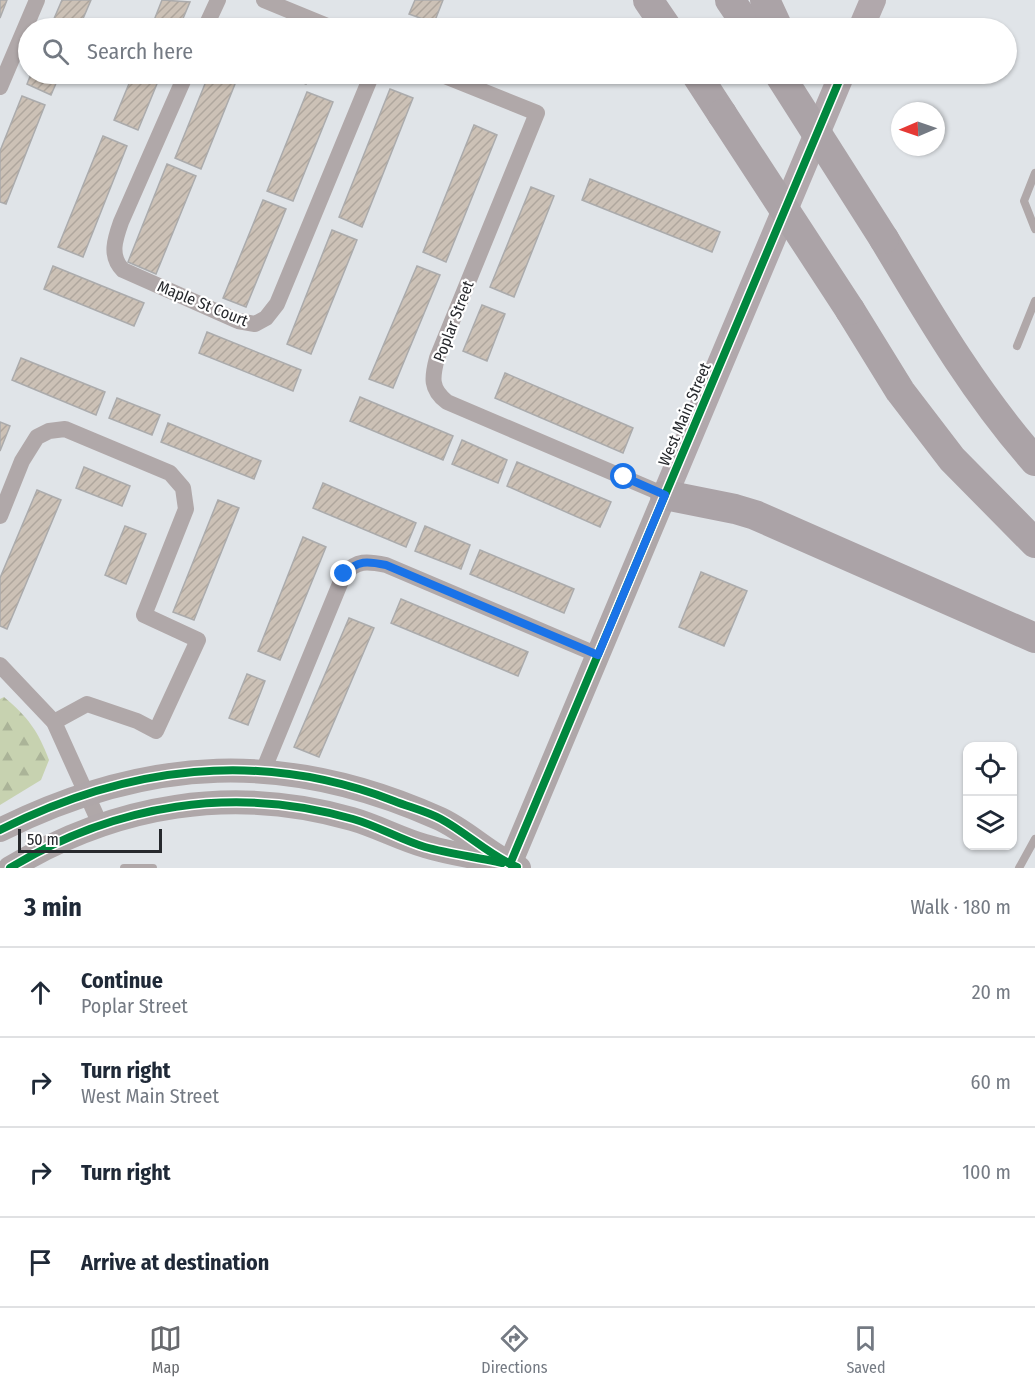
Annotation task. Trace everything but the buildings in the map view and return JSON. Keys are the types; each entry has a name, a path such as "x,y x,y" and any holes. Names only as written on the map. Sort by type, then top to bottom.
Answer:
{"highway":[{"path":"648,0 660,18"},
{"path":"730,0 742,18"},
{"path":"765,0 773,18"},
{"path":"702,84 900,391 952,459 1035,543"},
{"path":"784,84 884,239 969,378 989,407 1035,461"},
{"path":"806,84 884,239"},
{"path":"665,495 755,515 1035,638"}],"main road":[{"path":"865,18 873,0"},
{"name":"West Main Street","path":"513,867 598,655 838,84"},
{"path":"0,830 36,812 86,794 159,775 223,768 305,775 369,791 440,819 513,867"},
{"path":"10,868 44,848 100,824 171,806 232,802 300,807 354,819 425,847 513,867"}],"street":[{"path":"30,18 38,0"},
{"path":"210,18 218,0"},
{"path":"264,0 308,18"},
{"path":"0,87 18,46"},
{"name":"Maple St Court","path":"182,84 121,222 115,242 114,256 123,270 238,321 255,324 266,318 277,304 368,84"},
{"name":"Poplar Street","path":"465,84 537,113 437,358 432,377 436,394 447,402 665,495"},
{"path":"0,516 22,461 37,437 49,431 65,429 170,473 183,488 186,509 144,615 198,640 156,731 137,721 87,704 54,722"},
{"path":"263,771 344,574 354,563 368,561 386,565 598,655"},
{"path":"0,665 54,722 100,824"}],"lane":[{"path":"1035,173 1024,201 1035,230"},
{"path":"1017,346 1035,301"},
{"path":"1019,868 1035,839"},
{"path":"124,868 153,868"}],"green space":[{"path":"4,697 31,725 49,760 41,780 0,805 0,699"}],"cycle path":[{"path":"510,864 838,84"},
{"path":"0,830 48,808 96,791 145,779 194,772 244,770 294,775 344,785 418,809 441,819 497,857 517,867"},
{"path":"10,868 50,846 133,815 176,807 220,803 264,803 308,809 353,819 425,847 502,863"}],"route":[{"path":"344,574 354,563 368,561 386,565 598,655 665,495 624,477"}]}
